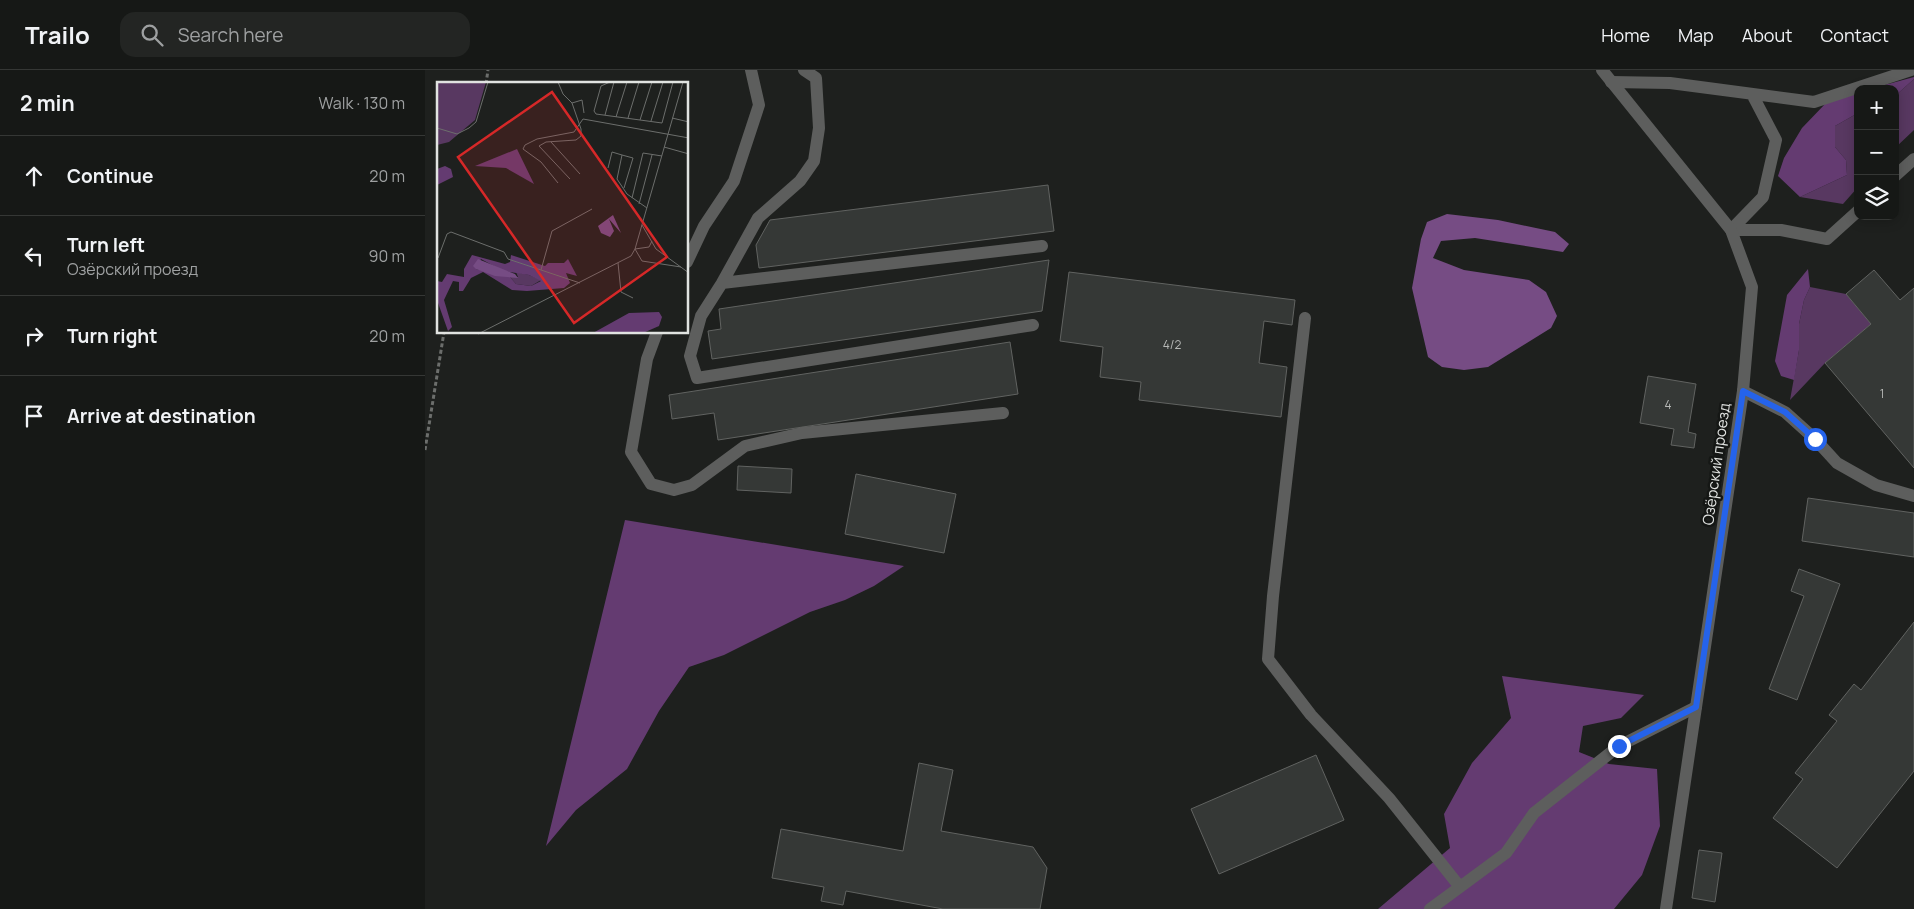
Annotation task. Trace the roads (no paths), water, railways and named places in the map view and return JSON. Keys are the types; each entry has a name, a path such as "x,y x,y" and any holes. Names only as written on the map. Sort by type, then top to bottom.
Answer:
{"street":[{"path":"689,258 704,226 734,181 759,105 751,70"},
{"path":"804,70 816,78 819,128 814,161 800,181 758,218 722,283 701,316 690,356 697,378 1033,325"},
{"name":"Озёрский проезд","path":"1602,70 1731,230 1752,287 1743,391 1666,909"},
{"path":"1611,82 1670,82 1814,102 1911,70"},
{"path":"1731,230 1763,197 1776,140 1752,94"},
{"path":"1896,175 1914,159"},
{"path":"1731,230 1781,230 1827,238 1854,214"},
{"path":"722,283 1042,246"},
{"path":"1305,318 1273,596 1268,659 1311,715 1389,798 1460,887"},
{"path":"656,334 647,359 631,452 651,484 674,490 692,485 745,446 802,433 1003,412"},
{"path":"1743,391 1785,412 1815,439 1837,463 1876,485 1914,496"},
{"path":"1429,909 1506,853 1534,813 1619,746 1696,707"}]}
